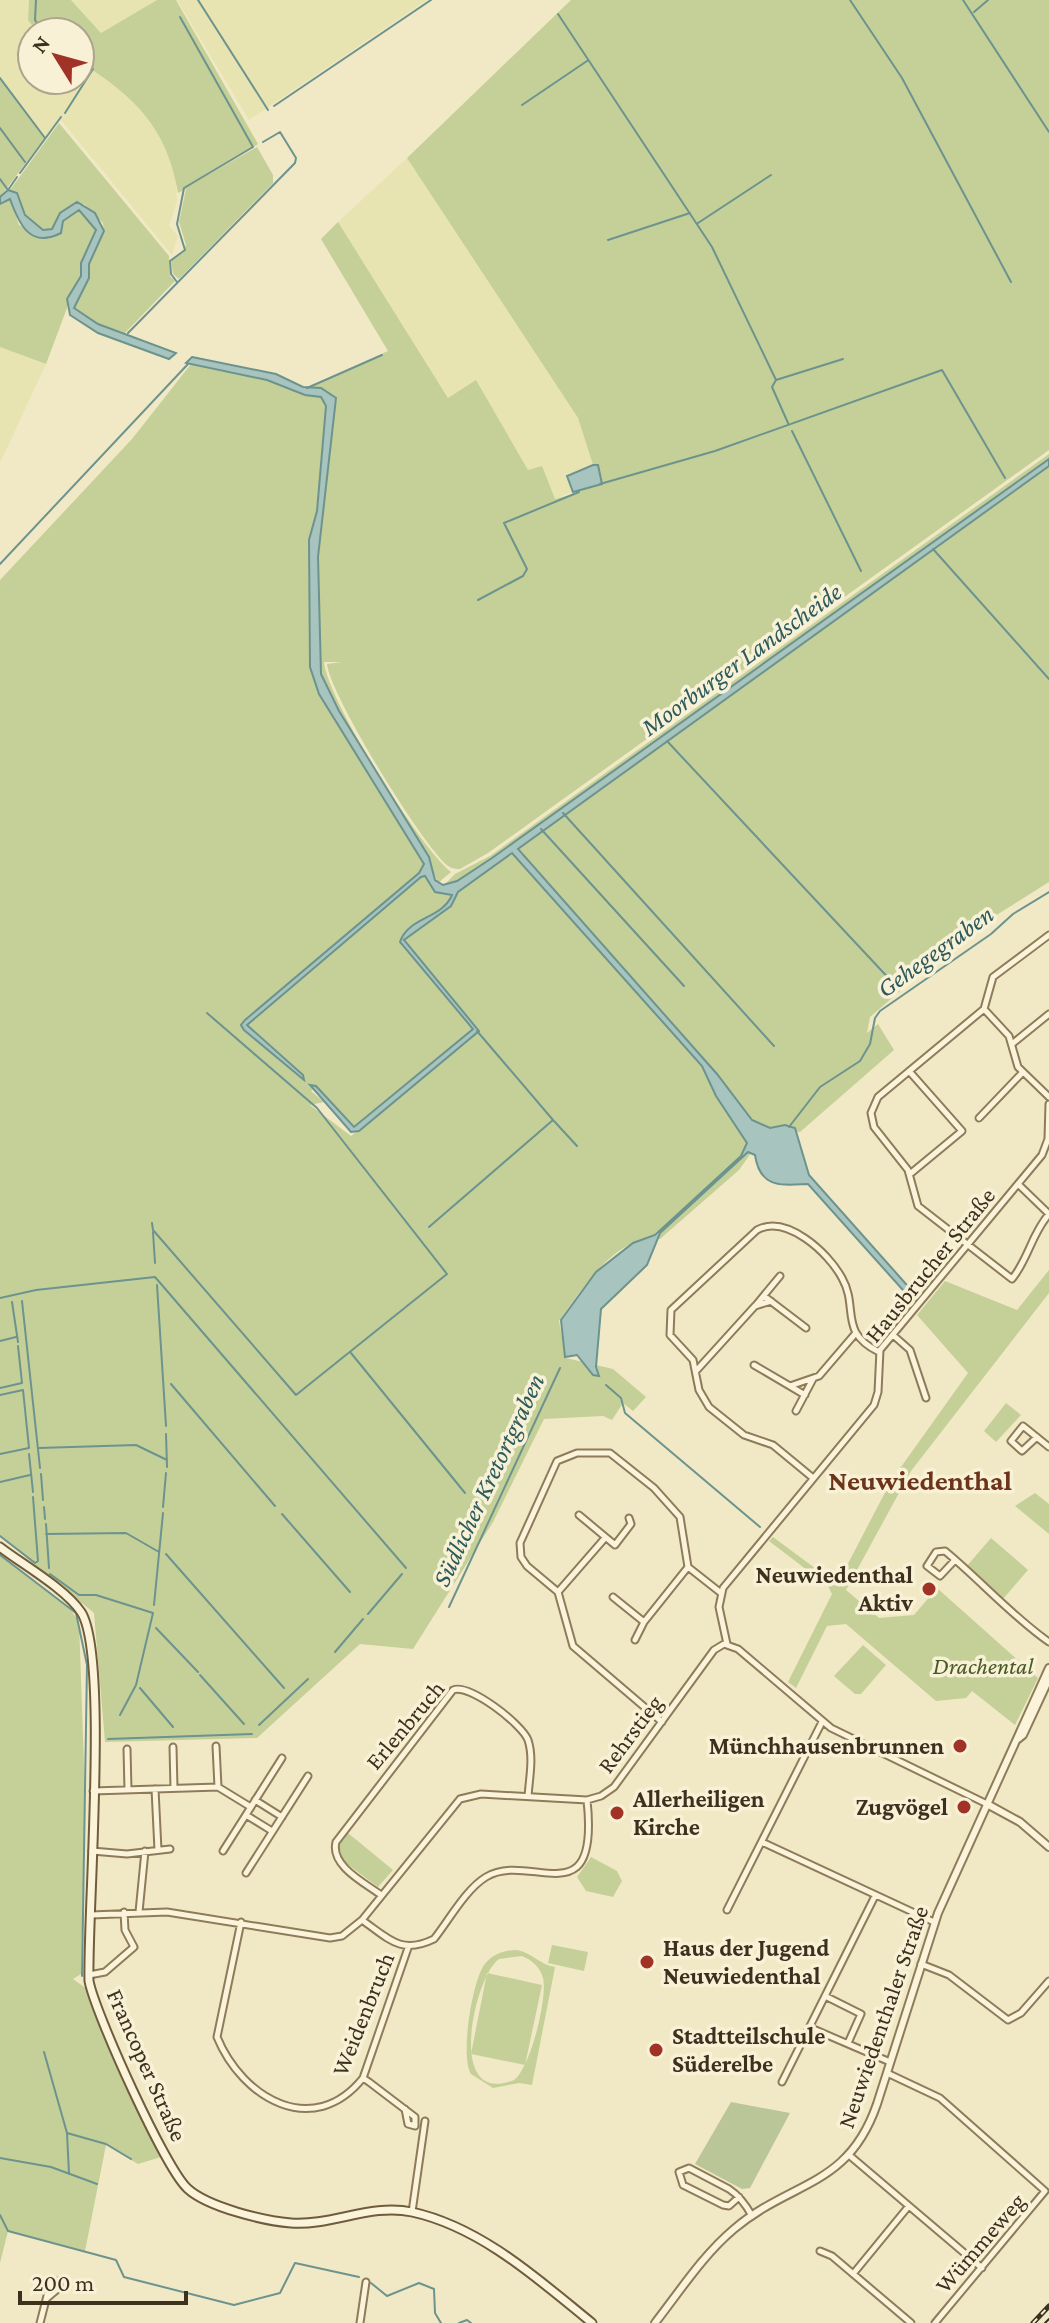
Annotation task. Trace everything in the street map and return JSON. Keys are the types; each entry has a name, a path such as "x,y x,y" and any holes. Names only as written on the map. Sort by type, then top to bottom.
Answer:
{"main road":[{"name":"Francoper Straße","path":"0,1547 73,1603 84,1618 92,1666 89,1975 100,2020 175,2173 191,2191 255,2216 291,2223 331,2221 387,2210 412,2212 449,2226 514,2261 592,2323"}],"street":[{"path":"1018,1184 1049,1214 1032,1236 1028,1259 1012,1279 918,1206 910,1174 875,1130 871,1113 878,1097 984,1009 993,977 1049,935"},
{"path":"984,1009 1012,1044 1015,1062 1049,1097"},
{"path":"1012,1044 1049,1014"},
{"path":"909,1071 962,1131 910,1174"},
{"path":"979,1118 1023,1072"},
{"name":"Hausbrucher Straße","path":"721,1593 875,1402 879,1352 1046,1148 1049,1104"},
{"path":"813,1478 773,1445 744,1435 712,1409 700,1394 691,1358 670,1335 671,1310 724,1259 769,1224 790,1229 840,1275 855,1334 879,1352"},
{"path":"696,1371 780,1276"},
{"path":"764,1296 806,1328"},
{"path":"755,1306 771,1301"},
{"path":"796,1411 813,1379 855,1334"},
{"path":"893,1335 910,1350 926,1398"},
{"path":"754,1365 805,1395"},
{"path":"790,1386 813,1379"},
{"path":"1037,1437 1022,1451 1011,1441 1023,1426 1037,1437 1049,1447"},
{"path":"662,1722 573,1646 558,1592 527,1566 521,1557 520,1543 557,1461 577,1453 610,1453 669,1502 680,1517 688,1567 721,1593 719,1607 727,1644 740,1650 823,1722 1020,1822 1049,1847"},
{"path":"579,1515 615,1545 631,1524 629,1518"},
{"path":"558,1592 605,1538"},
{"path":"955,1560 940,1576 927,1566 941,1550 955,1560 1049,1642"},
{"path":"635,1640 644,1622 688,1567"},
{"path":"613,1597 644,1622"},
{"name":"Rehrstieg","path":"90,1915 139,1912 241,1922 330,1938 342,1936 362,1920 460,1799 481,1794 587,1800 614,1787 714,1650 727,1644"},
{"name":"Neuwiedenthaler Straße","path":"655,2323 717,2244 752,2216 814,2183 849,2155 871,2120 934,1922 1047,1681 1049,1668"},
{"name":"Erlenbruch","path":"381,1895 339,1862 334,1852 336,1842 453,1690 467,1688 523,1732 530,1757 528,1797"},
{"path":"727,1910 823,1722"},
{"path":"216,1746 218,1787"},
{"path":"173,1747 174,1788"},
{"path":"127,1749 128,1790"},
{"path":"223,1851 282,1758"},
{"path":"246,1873 308,1776"},
{"path":"92,1791 218,1787 249,1806"},
{"path":"155,1789 158,1850"},
{"path":"255,1800 282,1817"},
{"path":"362,1920 408,1948 434,1939 485,1877 498,1871 552,1874 569,1871 587,1848 587,1800"},
{"path":"246,1815 273,1832"},
{"path":"762,1842 934,1922"},
{"path":"91,1851 125,1854 170,1849"},
{"path":"139,1912 145,1851"},
{"path":"782,2082 875,1896"},
{"path":"89,1975 105,1972 134,1947 125,1930 124,1912"},
{"name":"Weidenbruch","path":"241,1922 217,2026 224,2053 261,2094 281,2105 303,2109 337,2102 363,2078 408,1948"},
{"path":"921,1964 949,1975 1008,2020 1021,2013 1049,1981"},
{"path":"827,1997 861,2014 848,2043"},
{"path":"811,2028 890,2062"},
{"name":"Wümmeweg","path":"887,2073 931,2092 1043,2186 1045,2191 1042,2199 935,2323"},
{"path":"363,2078 405,2109"},
{"path":"412,2212 425,2121"},
{"path":"849,2155 982,2268"},
{"path":"739,2197 729,2206 723,2205 681,2183 679,2172 689,2168 739,2197 752,2216"},
{"path":"853,2274 908,2207"},
{"path":"820,2251 853,2274 911,2323"},
{"path":"360,2323 366,2282"},
{"path":"40,2323 47,2298"}],"shaded area":[{"path":"0,0 29,0 28,16 16,16 16,96 96,96 96,72 117,86 150,117 171,159 176,179 177,202 169,226 178,236 172,255 60,119 45,138 0,77"},
{"path":"71,0 157,0 101,33 96,28 96,16 86,16"},
{"path":"177,0 427,0 249,120"},
{"path":"407,158 578,418 593,465 567,476 573,492 555,499 528,470 476,381 449,399 338,222"},
{"path":"0,347 46,364 0,463"}],"green space":[{"path":"29,0 71,0 86,16 28,16"},
{"path":"157,0 176,0 258,144 197,181 257,147 273,175 273,183 179,279 173,274 171,259 183,253 186,245 179,222 186,189 178,193 166,149 145,116 132,101 96,73 96,28 101,33"},
{"path":"571,0 1049,0 1049,450 488,853 460,869 448,866 436,853 399,801 360,736 343,705 327,664 342,662 324,662 341,707 377,772 418,834 451,872 438,883 421,843 339,711 321,674 318,557 336,399 309,387 388,351 321,239 338,222 448,398 476,380 528,470 542,466 555,499 577,493 599,465 593,465 578,418 407,158"},
{"path":"0,77 45,138 0,197"},
{"path":"59,123 169,256 170,276 175,281 125,333 98,324 73,308 89,278 89,264 104,231 103,223 84,204 55,222 52,229 43,230 25,215 17,194 10,190"},
{"path":"10,199 19,225 49,239 63,221 80,210 96,230 81,263 81,276 67,299 67,308 46,364 0,347 0,204"},
{"path":"191,364 267,380 305,395 321,397 326,406 317,511 309,540 314,682 424,864 419,873 241,1025 303,1075 247,1025 421,877 425,876 435,892 452,895 440,910 410,929 401,945 473,1029 354,1127 316,1087 311,1091 324,1102 310,1105 351,1136 479,1031 405,945 405,938 451,906 458,892 1049,466 1049,882 965,935 870,1017 867,1033 878,1024 894,1050 800,1132 757,1129 722,1081 754,1149 739,1170 660,1239 629,1245 615,1254 589,1280 559,1321 566,1358 613,1369 646,1397 633,1411 623,1403 612,1420 603,1416 544,1419 493,1522 413,1649 360,1644 257,1738 105,1742 94,1613 0,1536 0,580 132,439"},
{"path":"1049,454 1049,459 492,858 457,881 444,885 455,874 490,856"},
{"name":"Drachental","path":"1049,1270 1049,1293 911,1471 846,1590 879,1618 914,1615 937,1588 1038,1678 1015,1725 972,1691 966,1698 936,1701 846,1624 827,1626 796,1688 788,1682 832,1594 828,1586 769,1541 773,1537 831,1580 841,1577 891,1481 968,1373 917,1315 945,1281 1017,1310"},
{"path":"1006,1403 1021,1415 996,1442 984,1431"},
{"path":"1035,1493 1049,1504 1049,1534 1015,1506"},
{"path":"991,1538 1028,1570 1003,1599 966,1567"},
{"path":"0,1556 71,1610 79,1622 85,1793 81,1974 73,1979 87,1989 161,2157 138,2164 106,2145 85,2251 8,2231 0,2263"},
{"path":"863,1645 886,1665 861,1694 855,1694 834,1676"},
{"path":"348,1833 393,1870 378,1887 343,1861 339,1845"},
{"path":"591,1857 617,1871 622,1881 613,1897 586,1891 577,1877"},
{"path":"552,1945 588,1952 584,1971 548,1963"},
{"path":"517,1950 555,1967 532,2085 519,2083 493,2088 471,2074 467,2052 469,2020 475,1987 484,1965 495,1955","holes":["522,1956 538,1967 543,1978 543,2001 536,2032 526,2062 514,2080 492,2083 479,2075 472,2058 471,2036 475,2012 481,1989 499,1959"]},
{"path":"487,1973 542,1985 525,2065 471,2054"},
{"path":"731,2102 790,2113 750,2188 742,2189 695,2164"}],"water":[{"path":"8,190 17,193 25,215 43,230 52,229 60,213 77,202 95,213 104,231 89,264 89,278 74,308 98,324 176,353 169,359 98,333 70,315 67,299 81,276 81,263 96,230 79,210 63,221 61,233 41,238 34,236 22,225 10,199 0,204 0,197"},
{"path":"192,357 276,374 303,387 321,388 336,398 318,557 321,674 339,711 429,857 435,880 443,885 457,881 492,858 1049,459 1049,466 518,849 717,1074 752,1120 770,1128 785,1125 795,1128 809,1175 914,1293 910,1298 808,1184 774,1183 762,1174 755,1155 748,1152 660,1233 647,1265 601,1309 596,1367 599,1376 593,1375 577,1355 565,1357 561,1320 596,1272 633,1243 655,1235 741,1156 747,1143 716,1096 702,1066 512,853 458,892 451,906 404,940 479,1031 359,1131 351,1132 310,1085 316,1086 354,1127 473,1029 400,942 410,927 441,909 452,895 435,892 425,876 421,877 247,1025 303,1075 304,1080 244,1030 241,1025 245,1020 419,873 424,864 319,694 310,667 309,540 317,511 326,406 321,397 305,395 267,380 186,363"},
{"path":"598,465 602,484 573,492 567,476"}],"waterway":[{"path":"35,16 36,0"},
{"path":"198,0 268,110"},
{"path":"274,106 431,0"},
{"path":"850,0 902,78 1011,282"},
{"path":"963,0 1049,132"},
{"path":"974,12 988,0"},
{"path":"558,14 712,247 776,380 772,387 788,423"},
{"path":"177,282 171,274 170,261 185,250 177,224 184,188 253,147 180,17"},
{"path":"522,105 587,61"},
{"path":"0,78 45,138"},
{"path":"65,113 76,96"},
{"path":"20,173 61,117"},
{"path":"0,128 25,162"},
{"path":"128,333 295,163 296,158 280,132 263,142"},
{"path":"698,223 771,175"},
{"path":"0,179 8,190 17,177"},
{"path":"608,240 690,213"},
{"path":"307,388 382,355"},
{"path":"776,380 843,359"},
{"path":"0,564 188,364"},
{"path":"600,484 715,451 942,370 1005,478"},
{"path":"792,431 861,571"},
{"path":"478,600 523,576 527,569 504,523 579,492"},
{"path":"933,549 1049,679"},
{"name":"Moorburger Landscheide","path":"667,741 895,985"},
{"path":"563,813 774,1046"},
{"path":"541,829 684,986"},
{"name":"Gehegegraben","path":"789,1127 820,1087 860,1061 870,1044 875,1018 880,1011 991,934 1013,914 1049,892"},
{"path":"152,1223 153,1230 296,1395 447,1274 317,1108 207,1013"},
{"path":"429,1227 553,1120 477,1031"},
{"path":"554,1121 577,1146"},
{"path":"153,1232 155,1263"},
{"path":"0,1298 36,1290 155,1277 406,1568"},
{"path":"157,1285 166,1426"},
{"path":"22,1301 40,1468"},
{"path":"12,1302 18,1342"},
{"path":"0,1341 16,1337"},
{"path":"0,1388 22,1383 18,1346"},
{"path":"351,1353 465,1493"},
{"name":"Südlicher Kretortgraben","path":"449,1607 560,1368"},
{"path":"171,1384 275,1506"},
{"path":"606,1385 621,1398 625,1413 760,1527"},
{"path":"0,1395 23,1390 29,1448 0,1454"},
{"path":"166,1434 167,1467"},
{"path":"39,1448 136,1445 167,1460"},
{"path":"29,1454 33,1492"},
{"path":"163,1507 166,1473"},
{"path":"41,1474 43,1500"},
{"path":"0,1482 30,1475"},
{"path":"0,1536 35,1563 38,1561 33,1497"},
{"path":"44,1507 45,1519"},
{"path":"154,1605 163,1513"},
{"path":"282,1514 350,1592"},
{"path":"46,1524 49,1568"},
{"path":"46,1534 126,1533 159,1552"},
{"path":"166,1554 284,1688"},
{"path":"0,1555 76,1613 87,1665 82,1976"},
{"path":"50,1574 79,1595 96,1595 153,1613 136,1685 120,1715"},
{"path":"368,1614 402,1574"},
{"path":"335,1652 363,1619"},
{"path":"156,1628 198,1672"},
{"path":"200,1675 244,1724"},
{"path":"259,1725 308,1679"},
{"path":"140,1688 173,1727"},
{"path":"108,1739 252,1734"},
{"path":"44,2052 67,2133 69,2174"},
{"path":"67,2133 106,2144 131,2159"},
{"path":"0,2158 51,2167 97,2184"},
{"path":"0,2215 8,2231 116,2260 124,2277 234,2305 280,2293 295,2263 359,2277"},
{"path":"371,2283 387,2296 419,2283 434,2289 435,2313 441,2323"},
{"path":"459,2323 467,2320 471,2323"}],"tram line":[{"path":"1045,2323 1049,2319"}],"railway":[{"path":"1033,2323 1049,2306"}],"place":[{"name":"Neuwiedenthal Aktiv","path":"929,1589"},
{"name":"Münchhausenbrunnen","path":"960,1746"},
{"name":"Zugvögel","path":"964,1807"},
{"name":"Allerheiligen Kirche","path":"617,1813"},
{"name":"Haus der Jugend Neuwiedenthal","path":"647,1962"},
{"name":"Stadtteilschule Süderelbe","path":"656,2050"}],"district":[{"name":"Neuwiedenthal","path":"920,1480"}]}
